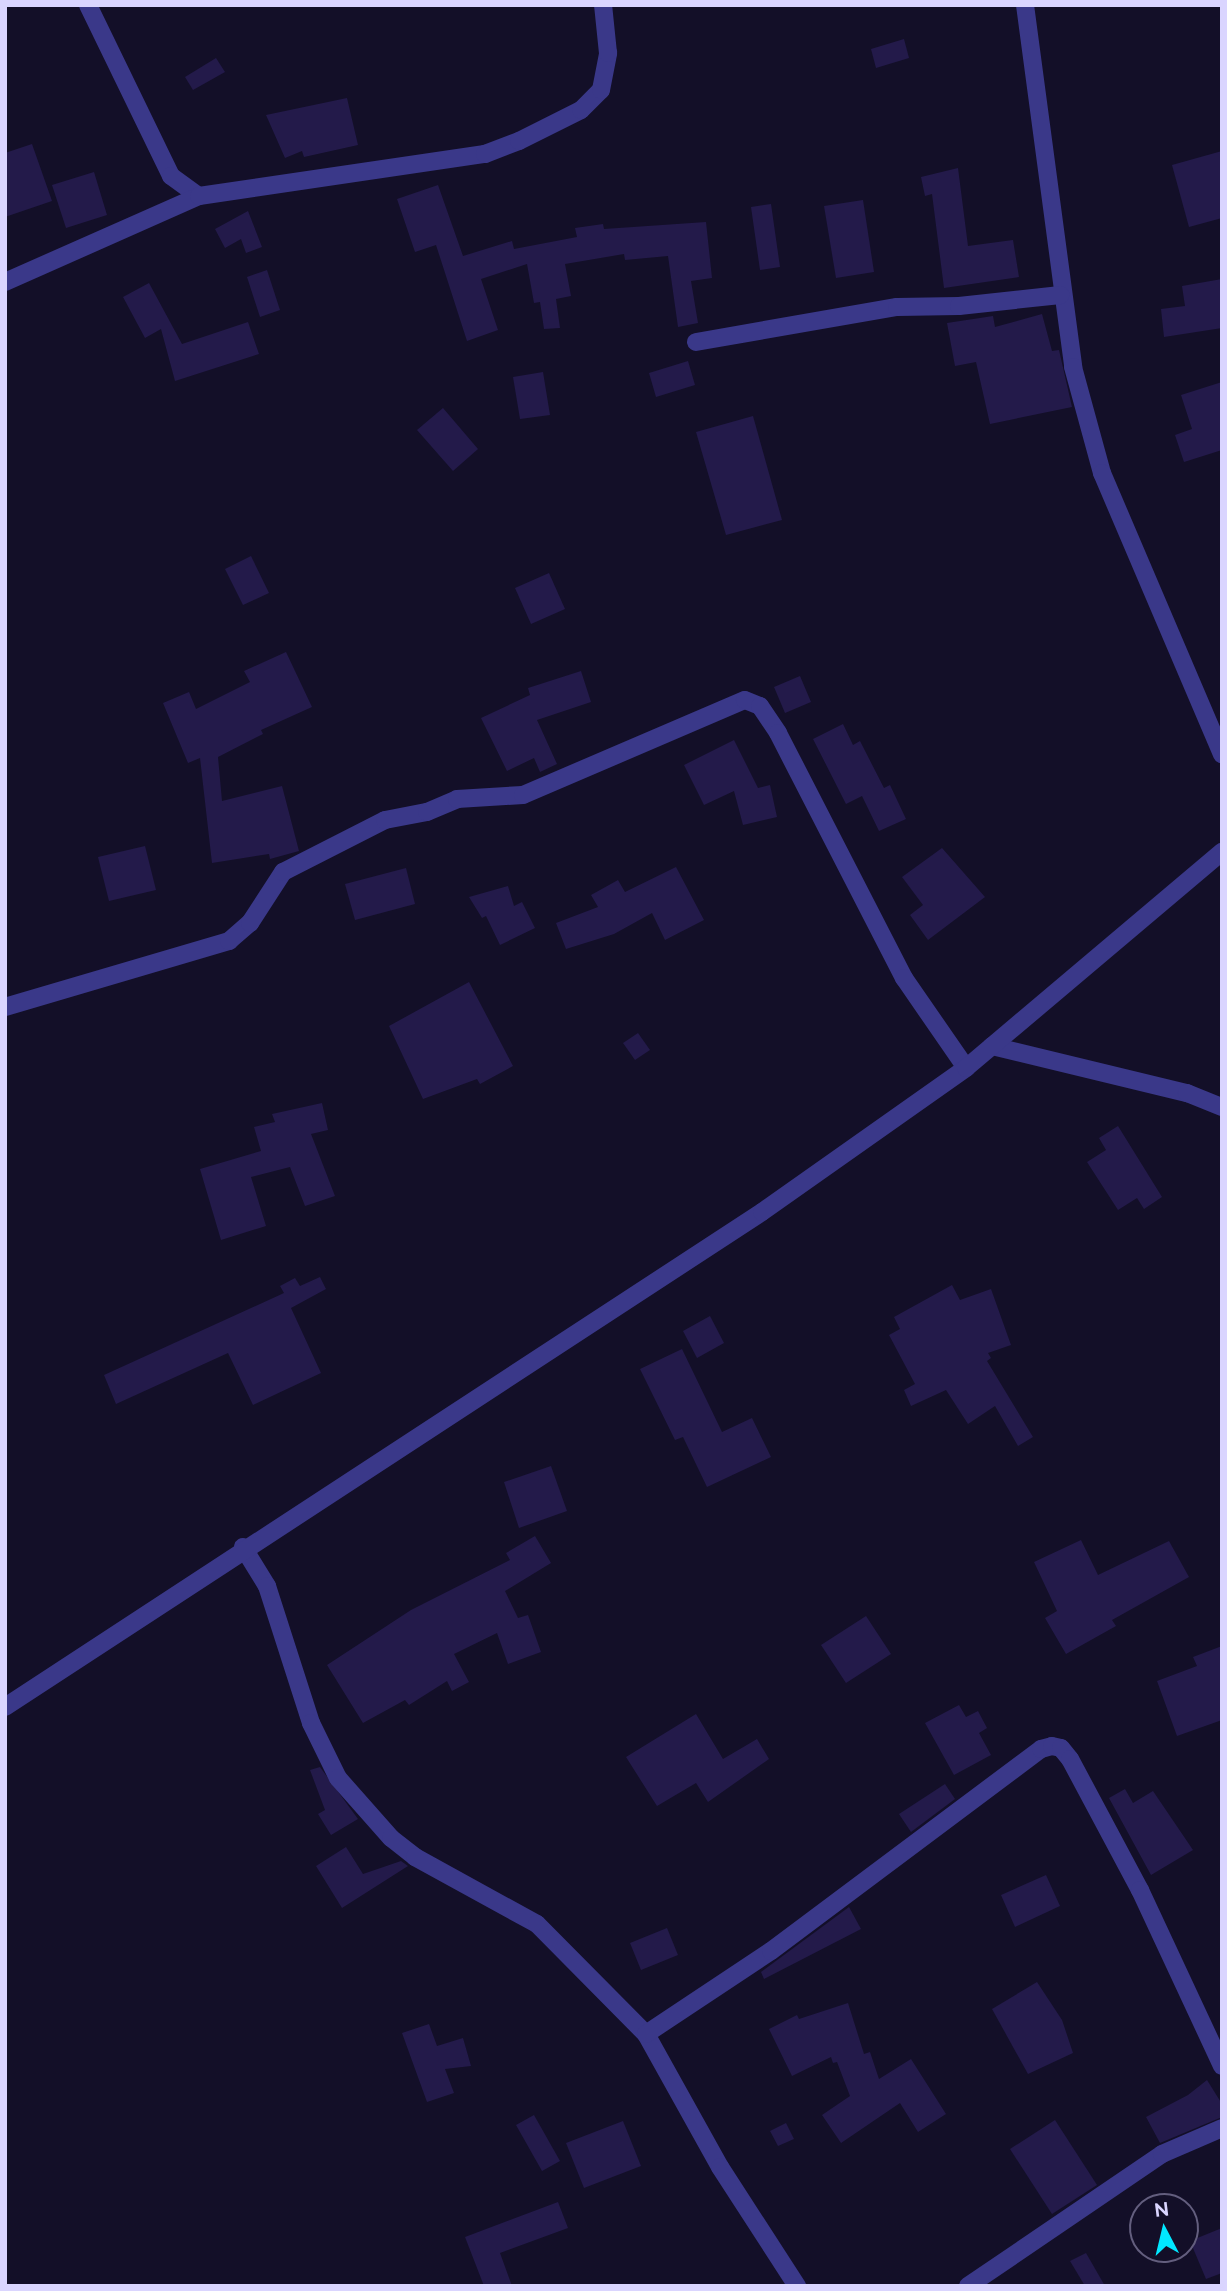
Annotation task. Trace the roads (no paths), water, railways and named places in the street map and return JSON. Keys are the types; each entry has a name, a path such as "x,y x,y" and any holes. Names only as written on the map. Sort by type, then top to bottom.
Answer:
{"street":[{"path":"88,5 171,176 199,196"},
{"path":"5,282 164,208 199,196 485,154 519,141 580,110 601,90 608,53 603,5"},
{"path":"1025,5 1060,295 1073,367 1102,473 1222,754"},
{"path":"164,208 171,176"},
{"path":"696,342 897,307 959,306 1060,295"},
{"path":"5,1007 229,941 250,923 283,872 385,820 427,812 457,799 523,795 745,700 760,706 778,733 904,978 966,1068"},
{"path":"5,1707 243,1547 762,1212 966,1068 1222,852"},
{"path":"992,1046 1187,1093 1222,1107"},
{"path":"243,1547 267,1586 310,1723 338,1778 391,1838 415,1857 537,1924 646,2034 720,2167 797,2286"},
{"path":"646,2034 771,1951 1041,1749 1052,1746 1061,1748 1070,1759 1102,1819 1172,1953 1222,2066"},
{"path":"968,2286 1162,2154 1222,2128"}]}
